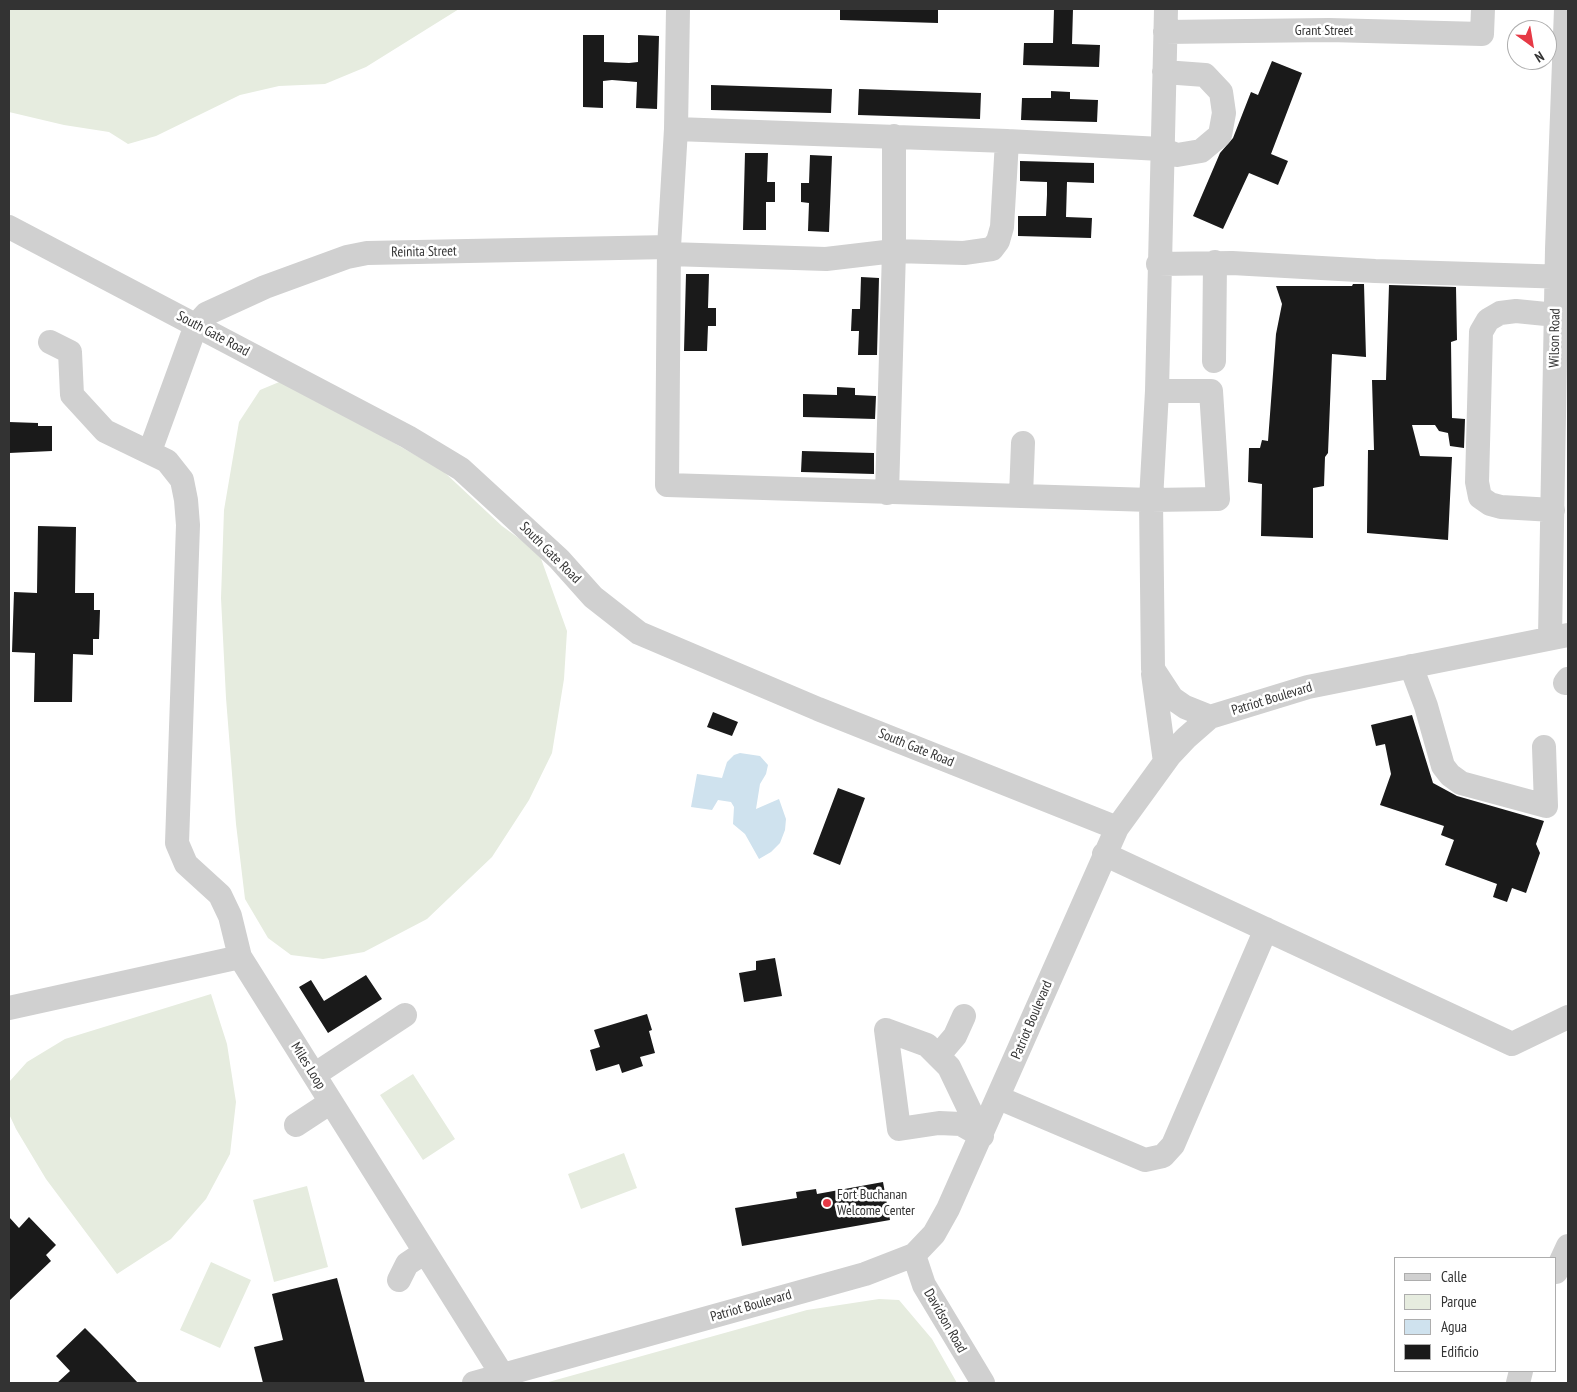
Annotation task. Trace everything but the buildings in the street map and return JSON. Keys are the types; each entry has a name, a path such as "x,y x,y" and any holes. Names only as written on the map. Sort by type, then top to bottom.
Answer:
{"street":[{"path":"678,9 676,129 669,251 667,485 1151,500 1218,499 1211,391 1157,391"},
{"path":"1163,765 1153,670 1151,500 1157,391 1158,264 1166,9"},
{"name":"Grant Street","path":"1166,32 1329,30 1482,34 1483,9"},
{"name":"Wilson Road","path":"1559,636 1552,510 1556,315 1562,276 1566,9"},
{"path":"676,129 1007,140 1162,149 1177,155 1202,151 1220,135 1224,113 1221,92 1205,75 1164,72"},
{"path":"887,493 894,251 894,136"},
{"name":"Reinita Street","path":"196,325 206,314 265,287 347,257 367,253 669,251 826,259 894,251 964,253 992,249 998,241 1002,227 1007,140"},
{"name":"South Gate Road","path":"9,227 408,437 461,469 559,559 593,597 639,633 827,713 1117,828"},
{"path":"1214,361 1215,262"},
{"path":"1158,264 1215,262 1384,271 1562,276"},
{"path":"1552,510 1501,508 1490,504 1480,497 1477,482 1481,332 1488,320 1500,313 1516,311 1556,315"},
{"path":"150,451 196,325"},
{"name":"Miles Loop","path":"50,342 70,352 72,395 105,431 150,451 167,461 182,480 186,500 187,535 178,843 186,864 220,895 230,916 240,957 503,1376"},
{"path":"1021,496 1023,443"},
{"name":"Patriot Boulevard","path":"474,1383 865,1274 914,1255 934,1234 948,1209 999,1098 1104,854 1117,828 1133,804 1186,738 1210,717 1308,687 1559,636"},
{"path":"1411,666 1426,706 1443,766 1450,776 1461,783 1546,806 1544,747"},
{"path":"1153,670 1172,698 1185,707 1210,717"},
{"path":"1104,854 1512,1044 1568,1017"},
{"path":"999,1098 1145,1160 1163,1156 1173,1145 1266,929"},
{"path":"9,1008 240,957"},
{"path":"314,1075 405,1015"},
{"path":"938,1056 955,1036 964,1016"},
{"path":"886,1030 927,1045 949,1067 982,1136 961,1124 939,1123 899,1129 886,1030"},
{"path":"296,1125 331,1102"},
{"path":"1557,1270 1568,1246"},
{"path":"399,1280 407,1264 425,1252"},
{"name":"Davidson Road","path":"914,1255 924,1285 983,1383"}],"green space":[{"path":"9,9 459,9 366,67 325,84 279,86 240,95 156,136 128,144 109,132 64,125 9,112"},
{"path":"284,380 443,471 502,526 539,553 567,631 564,679 552,753 529,800 492,857 427,919 364,952 323,959 291,955 268,938 245,899 236,824 226,698 221,598 224,510 239,422 260,390"},
{"path":"211,994 227,1044 236,1102 230,1154 206,1199 171,1239 117,1274 46,1179 16,1129 9,1114 9,1082 27,1062 65,1039"},
{"path":"413,1074 455,1139 423,1160 380,1095"},
{"path":"624,1153 637,1188 581,1209 568,1174"},
{"path":"307,1186 328,1267 274,1282 253,1200"},
{"path":"211,1262 251,1280 220,1348 180,1330"},
{"path":"879,1299 899,1300 932,1339 957,1383 545,1383 807,1310"}],"water":[{"path":"740,753 760,756 768,765 766,774 760,784 756,809 779,799 786,819 785,830 780,843 771,852 759,859 745,834 733,824 734,807 731,802 718,800 712,810 691,807 697,774 722,778 727,762 734,755"}],"place":[{"name":"Fort Buchanan Welcome Center","path":"827,1203"}]}
